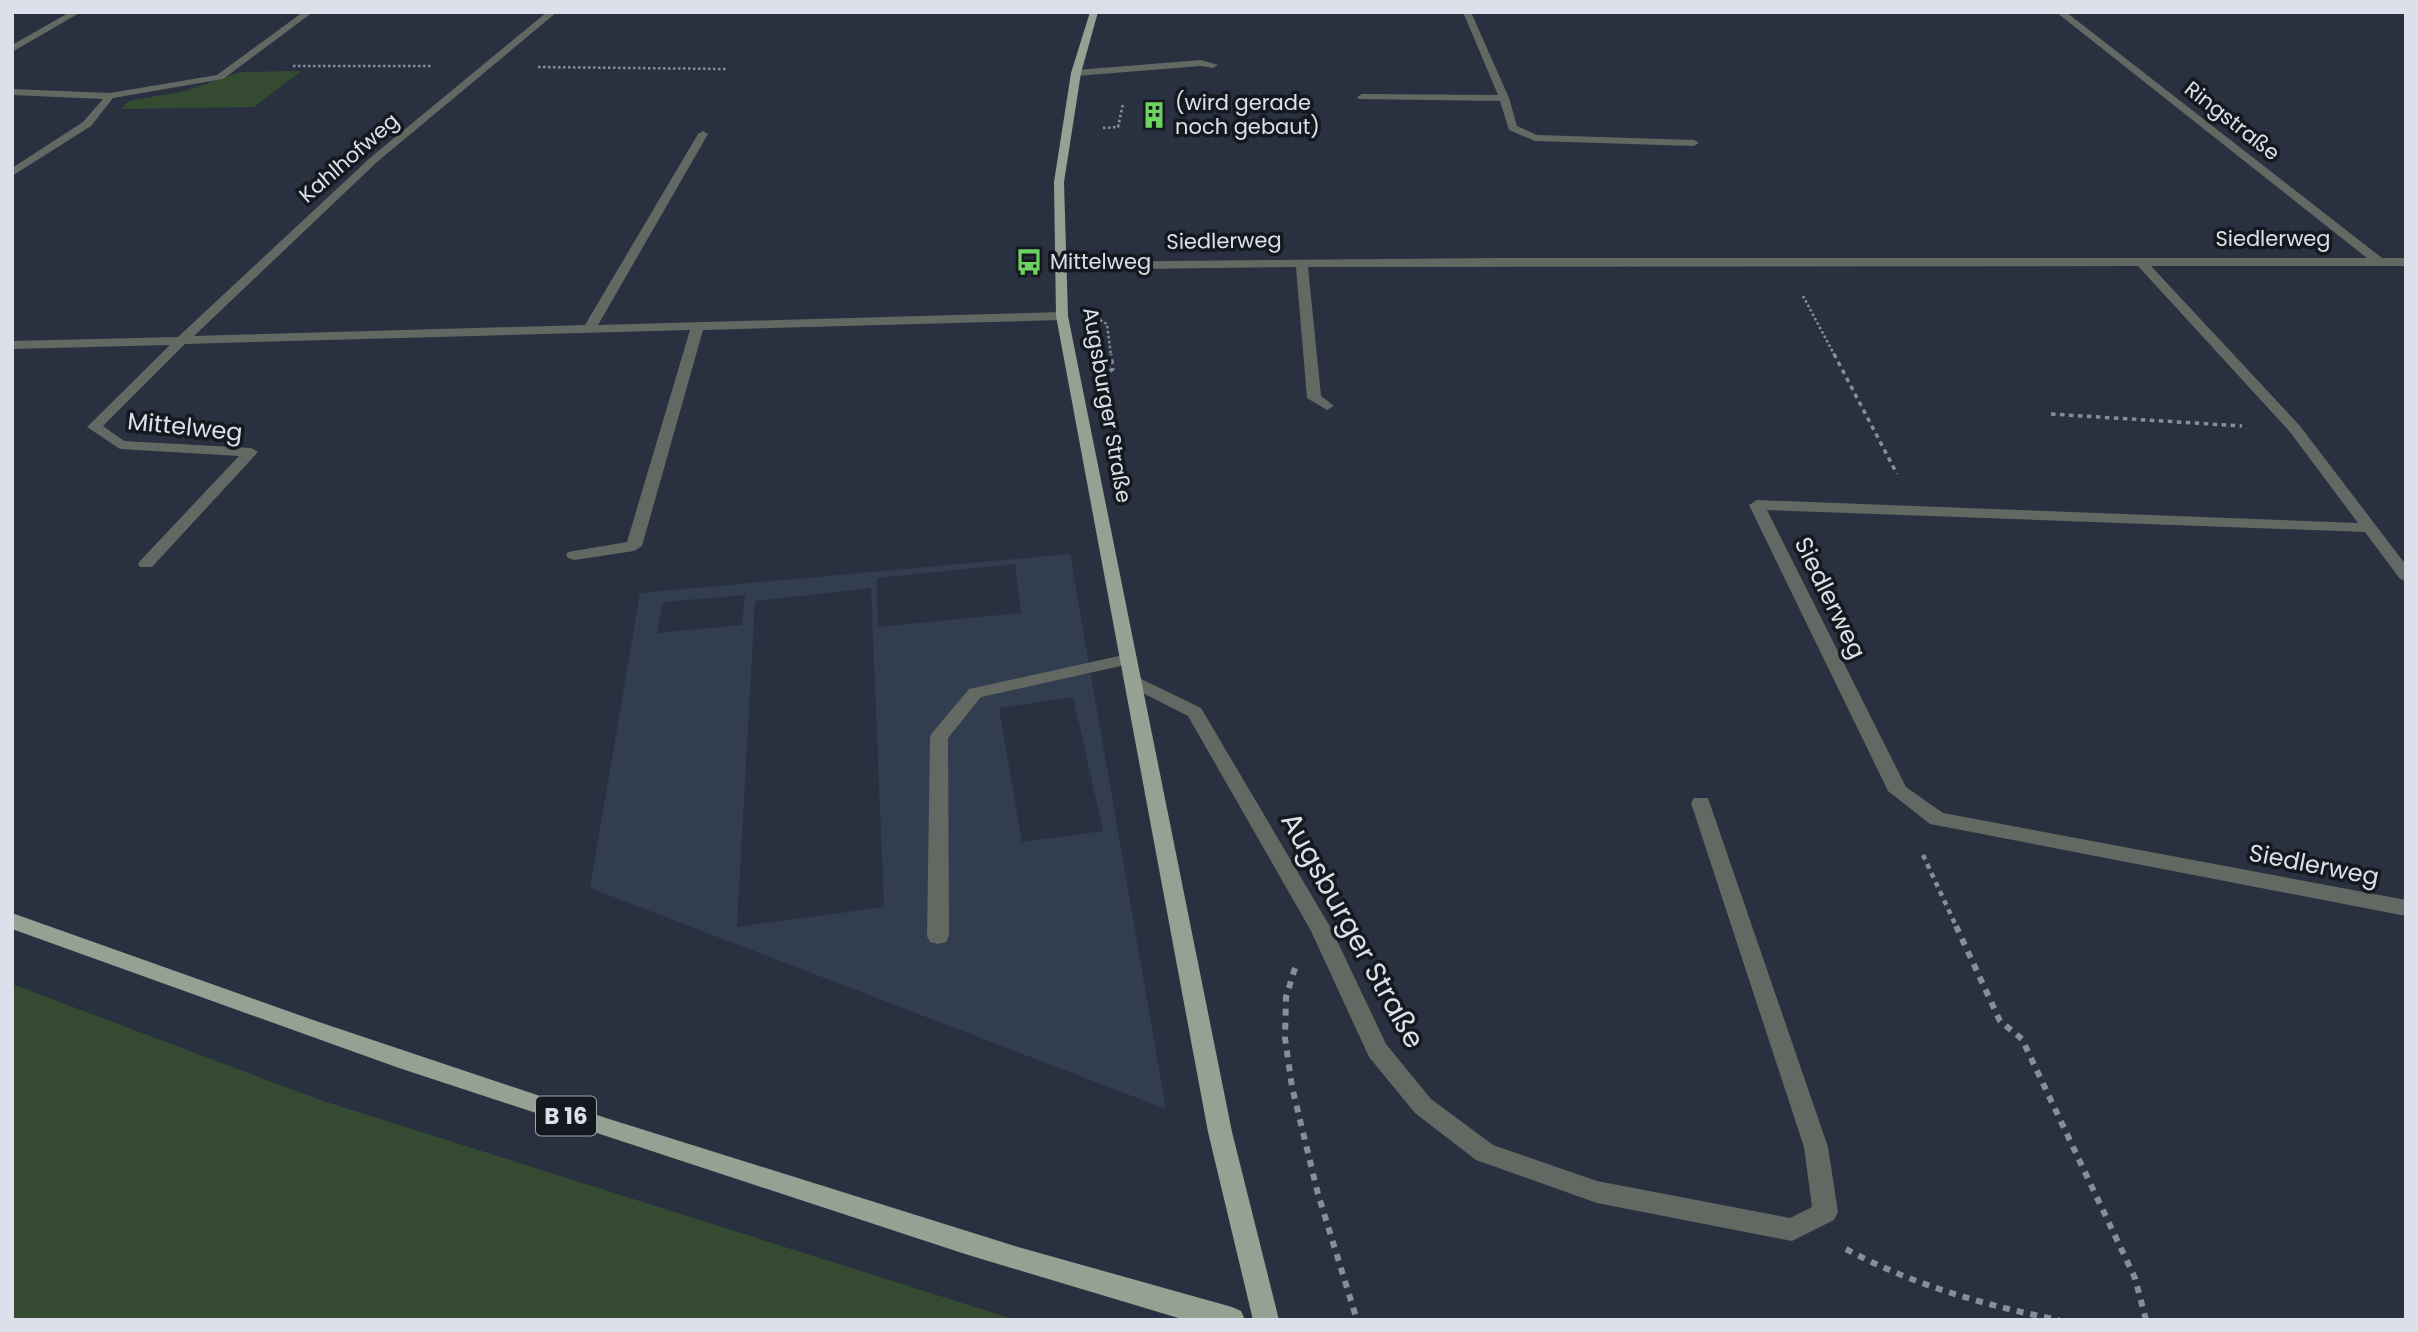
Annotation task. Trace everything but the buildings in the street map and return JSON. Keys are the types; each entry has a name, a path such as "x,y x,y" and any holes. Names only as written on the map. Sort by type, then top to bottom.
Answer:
{"main road":[{"name":"Augsburger Straße","path":"1094,12 1076,74 1059,182 1062,316 1220,1132 1266,1320"},
{"name":"B 16","path":"12,920 195,989 568,1117 1126,1293 1232,1320"}],"street":[{"path":"12,49 77,12"},
{"path":"12,92 110,96 219,77 309,12"},
{"name":"Kahlhofweg","path":"179,342 287,238 483,66 553,12"},
{"path":"1467,12 1504,97 1513,128 1535,138 1694,143"},
{"name":"Ringstraße","path":"2060,12 2379,262"},
{"path":"1076,74 1201,63 1213,65"},
{"path":"12,173 87,124 110,96"},
{"path":"1362,97 1504,97"},
{"path":"589,329 703,134"},
{"name":"Siedlerweg","path":"1062,266 1785,261 2406,262"},
{"path":"2140,261 2295,429 2406,576"},
{"name":"Siedlerweg","path":"1302,263 1314,398 1327,406"},
{"path":"12,345 1062,316"},
{"path":"574,555 634,546 698,326"},
{"name":"Mittelweg","path":"146,564 251,452 120,445 94,427 179,342"},
{"name":"Siedlerweg","path":"2370,528 1757,505 1898,791 1937,819 2406,908"},
{"path":"939,936 939,737 975,693 1128,659"},
{"name":"Augsburger Straße","path":"1133,681 1195,712 1321,930 1377,1050 1423,1107 1485,1153 1597,1192 1792,1230 1803,1225"},
{"path":"1701,803 1816,1147 1825,1212 1803,1225"}],"path":[{"path":"234,66 726,69"},
{"path":"1785,261 1842,375 1916,509"},
{"path":"2051,414 2295,429"},
{"path":"1937,819 1919,846 2000,1021 2022,1039 2135,1278 2146,1320"},
{"path":"1321,930 1290,976 1284,1017 1307,1151 1357,1320"},
{"path":"1803,1225 1866,1260 1992,1307 2059,1320"}],"shaded area":[{"path":"1070,554 1166,1109 590,888 640,593","holes":["1015,564 1021,613 878,627 877,578","871,588 884,907 737,927 755,601","745,595 742,625 657,633 663,602","1073,697 1103,831 1022,842 999,708"]}],"green space":[{"path":"301,71 254,107 121,109 129,101 185,91 241,72"},
{"path":"12,984 320,1100 1016,1320 12,1320"}],"place":[{"name":"(wird gerade noch gebaut)","path":"1154,115"},
{"name":"Mittelweg","path":"1029,262"}]}
